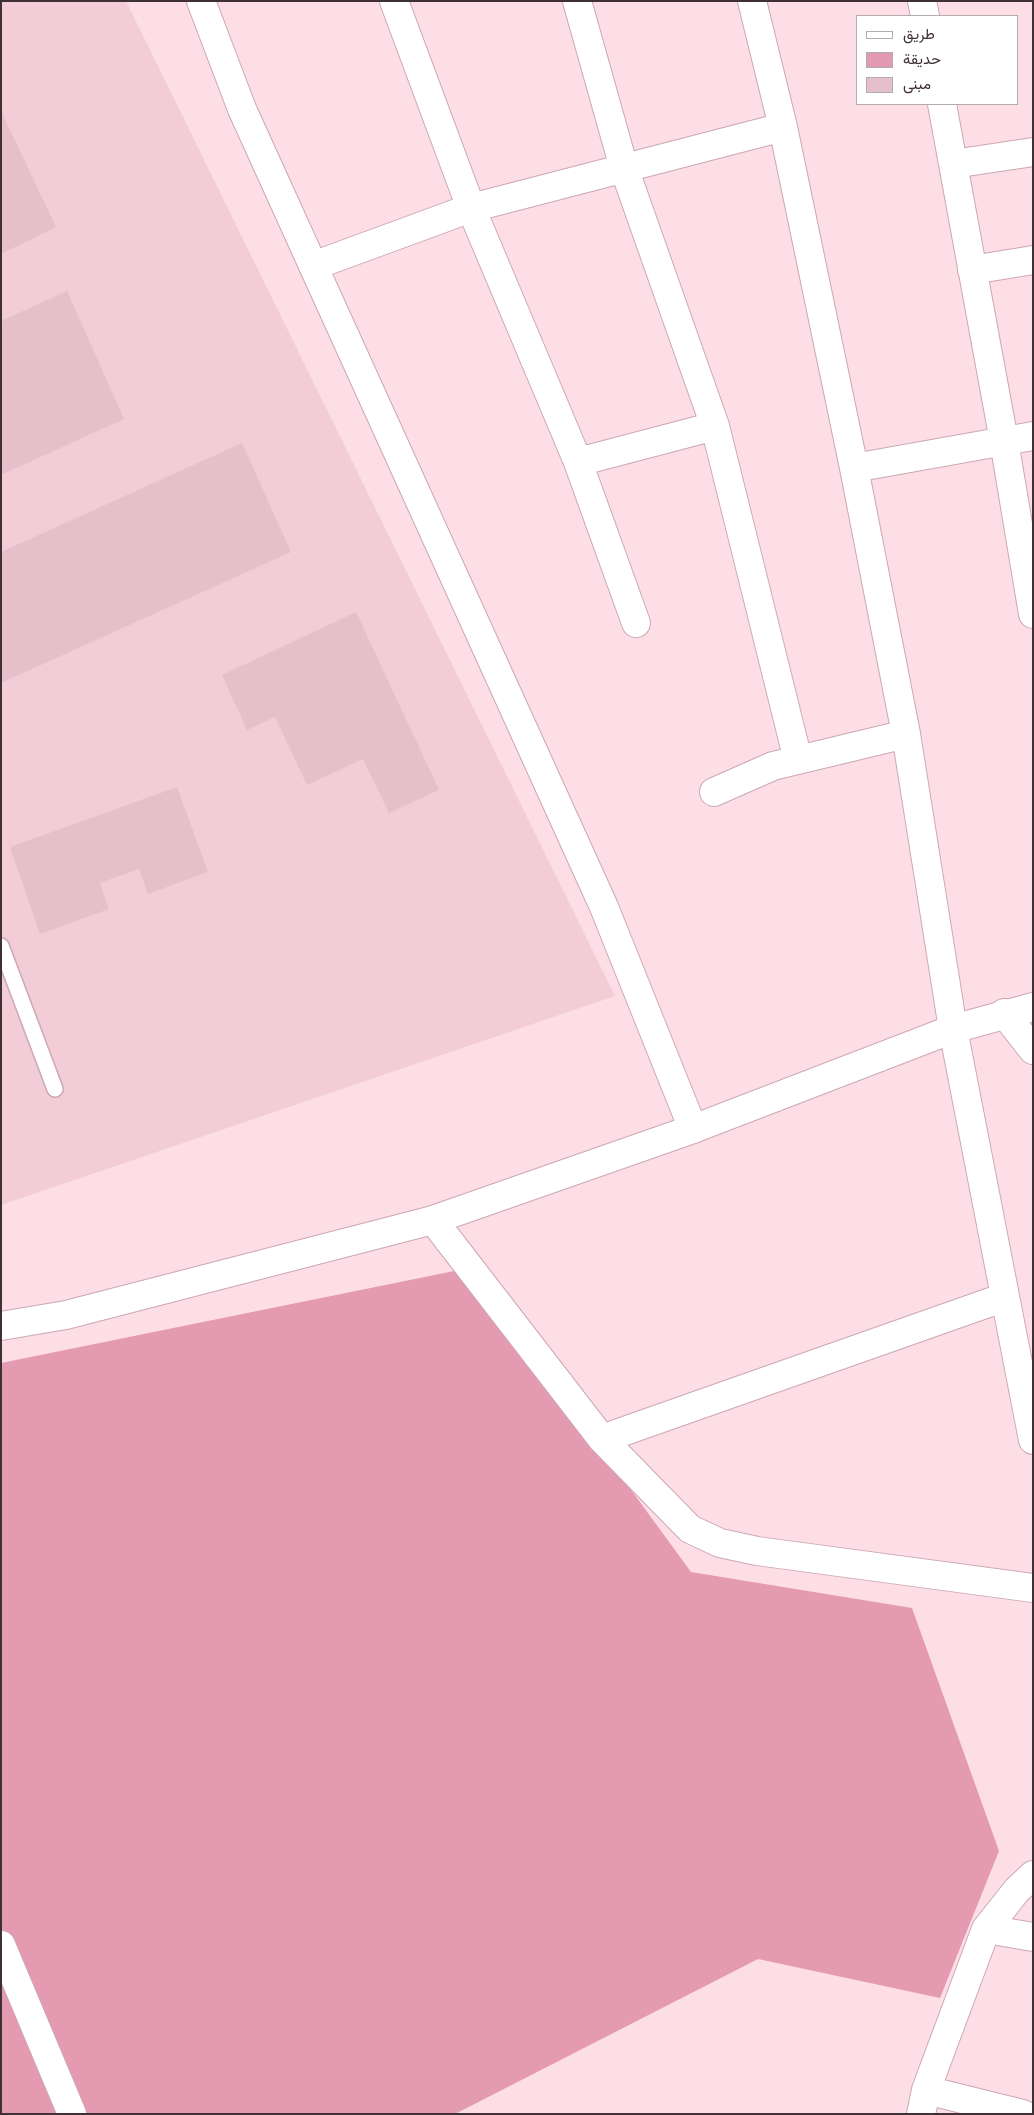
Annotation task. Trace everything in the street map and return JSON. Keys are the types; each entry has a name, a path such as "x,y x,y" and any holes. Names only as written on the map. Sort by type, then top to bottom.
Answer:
{"street":[{"path":"201,1 242,109 604,907 693,1129"},
{"path":"394,1 471,208 578,462 636,623"},
{"path":"577,1 624,168 715,426 798,760"},
{"path":"752,1 783,127 854,468 906,734 953,1029 1033,1440"},
{"path":"922,1 925,15"},
{"path":"942,105 1032,605"},
{"path":"313,266 471,208 783,127"},
{"path":"953,164 1033,152"},
{"path":"972,270 1033,260"},
{"path":"578,462 715,426"},
{"path":"854,468 1033,436"},
{"path":"714,792 773,766 906,734"},
{"path":"1,1326 66,1315 433,1220 693,1129 953,1029 1004,1013 1033,1007"},
{"path":"1004,1013 1033,1050"},
{"path":"433,1220 602,1439 690,1529 720,1543 757,1550 1033,1588"},
{"path":"602,1439 1005,1297"},
{"path":"1023,2114 923,2102 986,1929 1017,1890 1033,1875"},
{"path":"986,1929 1033,1937"},
{"path":"1,1945 72,2114"}],"lane":[{"path":"1,946 55,1089"}],"shaded area":[{"path":"1,1 126,1 615,996 1,1205"}],"green space":[{"path":"469,1268 691,1572 912,1608 999,1851 940,1998 758,1959 455,2114 1,2114 1,1363"}],"building":[{"path":"1,111 56,227 1,254"},
{"path":"67,291 124,419 1,475 1,321"},
{"path":"242,443 291,552 1,683 1,552"},
{"path":"356,612 439,790 389,813 363,759 307,785 275,717 247,730 222,675"},
{"path":"177,787 208,872 148,894 139,869 100,883 109,909 40,934 10,847"}]}
